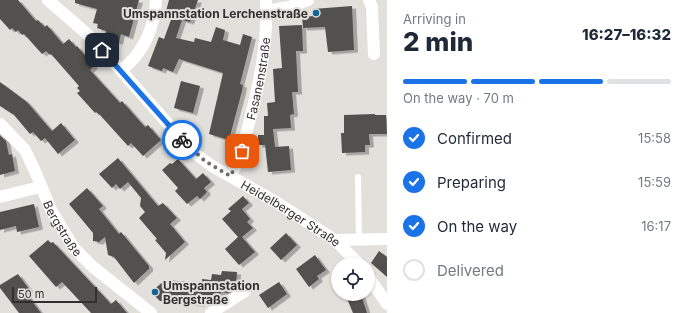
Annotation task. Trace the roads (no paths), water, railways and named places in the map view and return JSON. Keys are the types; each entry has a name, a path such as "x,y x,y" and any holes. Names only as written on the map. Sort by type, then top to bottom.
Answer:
{"street":[{"name":"Heidelberger Straße","path":"48,0 85,31 190,148 205,161 276,202 335,240 352,257"},
{"path":"121,70 131,61 146,40 154,17 156,0"},
{"path":"266,6 289,7 308,0"},
{"path":"369,0 372,7 374,54"},
{"name":"Fasanenstraße","path":"230,176 240,158 259,83 264,51 266,6"},
{"name":"Bergstraße","path":"0,124 25,150 58,224 74,248 93,267 151,313"},
{"path":"0,197 40,186"},
{"path":"335,240 359,238 387,239"},
{"path":"375,286 387,304"},
{"path":"211,313 245,291"}],"lane":[{"path":"358,178 359,238"}],"place":[{"name":"Umspannstation Lerchenstraße","path":"316,13"},
{"name":"Umspannstation Bergstraße","path":"155,292"}]}
